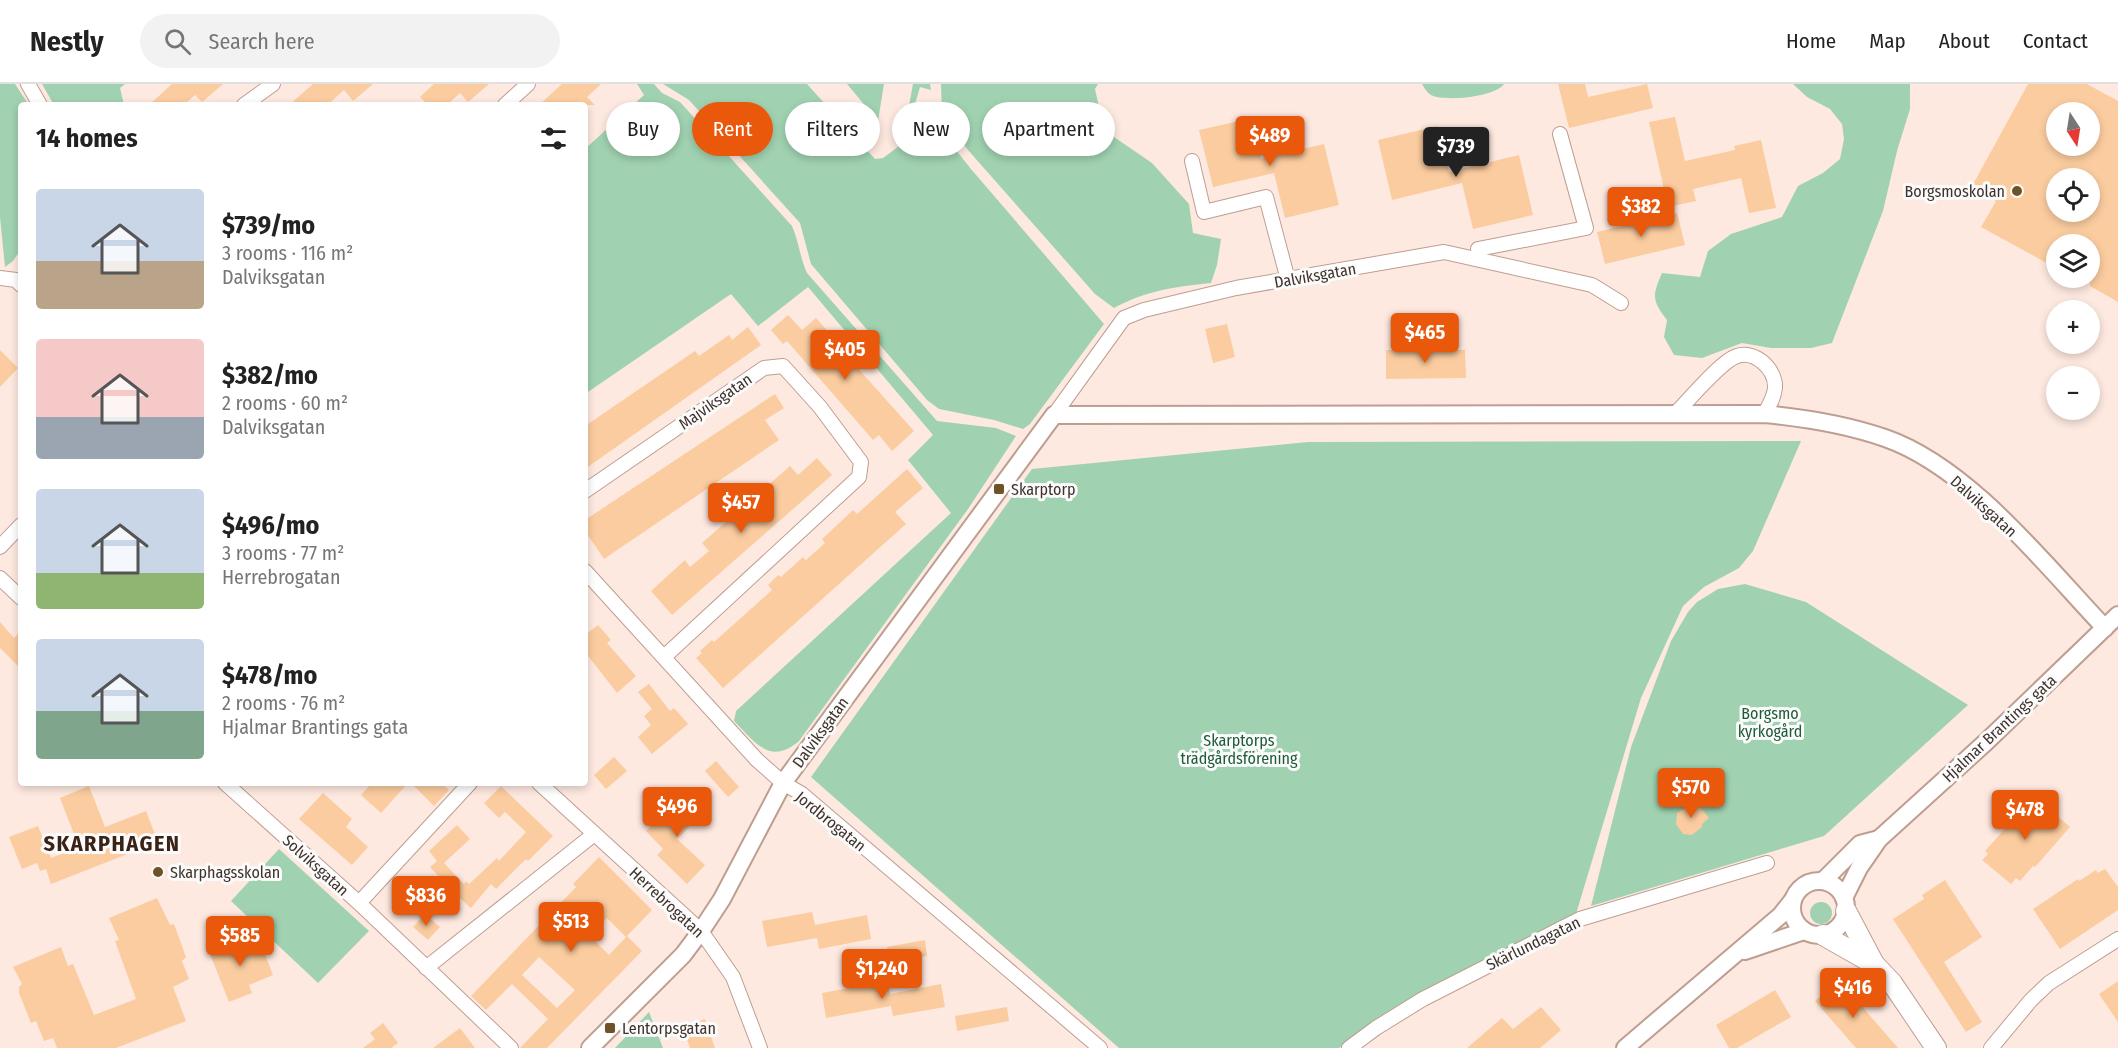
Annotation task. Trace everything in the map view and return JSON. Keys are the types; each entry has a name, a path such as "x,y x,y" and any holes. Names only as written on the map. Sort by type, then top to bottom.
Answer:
{"main road":[{"path":"1845,904 1874,964 1892,983 1936,1048"},
{"path":"1814,933 1874,964"}],"street":[{"path":"28,84 38,102"},
{"path":"248,102 273,84"},
{"path":"508,102 528,84"},
{"path":"1481,260 1478,249 1586,228 1560,134"},
{"path":"1192,161 1204,212 1266,197 1288,280"},
{"name":"Dalviksgatan","path":"590,1048 683,955 701,931 722,899 783,783 1124,318 1144,310 1236,288 1444,252 1593,285 1621,303"},
{"path":"0,278 18,279"},
{"path":"1675,414 1721,367 1737,356 1753,356 1764,363 1772,373 1775,386 1771,402 1764,414"},
{"name":"Majviksgatan","path":"588,489 764,368 783,366 819,407 861,462 859,477 664,657"},
{"name":"Dalviksgatan","path":"1054,415 1764,414 1828,421 1887,438 1932,462 1975,493 2105,628"},
{"path":"0,547 18,528"},
{"name":"Jordbrogatan","path":"588,574 757,760 783,783 802,794 1100,1048"},
{"path":"0,579 18,595"},
{"name":"Hjalmar Brantings gata","path":"1736,954 1836,929 1841,924 1845,904 1859,868 1879,839 1986,742 2118,615"},
{"name":"Solviksgatan","path":"228,786 359,903 511,1048"},
{"path":"359,903 467,786"},
{"name":"Herrebrogatan","path":"542,786 593,835 701,931 733,977 760,1048"},
{"path":"426,968 593,835"},
{"name":"Hjalmar Brantings gata","path":"1625,1048 1781,915 1804,885 1823,881 1860,844 1879,839"},
{"name":"Skärlundagatan","path":"1349,1048 1423,999 1580,919 1663,896 1767,862"},
{"path":"1823,881 1839,890 1845,904"},
{"path":"1792,901 1793,918 1814,933"},
{"path":"1991,1048 2031,1000 2049,983 2118,939"}],"green space":[{"path":"0,84 15,84 27,102 18,102 18,254 5,267 0,217"},
{"path":"42,84 125,84 120,88 123,102 52,102"},
{"path":"637,84 654,84 662,93 680,102 636,102 644,95"},
{"path":"663,84 807,84 823,102 785,102 785,156 872,156 875,159 883,158 892,151 892,156 961,156 1104,324 1030,424 1023,429 994,420 939,409 927,400 811,264 800,223 740,156 773,156 773,102 692,103"},
{"path":"847,84 884,84 880,109 880,102 862,102"},
{"path":"913,84 930,84 931,90 920,87 916,102 910,102"},
{"path":"941,84 1098,84 1095,89 1098,102 982,102 982,156 1115,156 1115,138 1152,163 1189,204 1193,233 1221,239 1217,265 1211,283 1161,290 1114,308 1095,294 970,152 970,102 942,102"},
{"path":"1422,84 1504,84 1481,95 1447,98 1431,95"},
{"path":"1793,84 1910,84 1910,109 1897,151 1883,211 1832,343 1811,348 1771,348 1742,343 1702,358 1674,355 1664,337 1667,320 1655,298 1656,287 1662,273 1700,277 1708,251 1731,234 1782,217 1798,186 1823,173 1840,159 1844,139 1842,124 1830,109 1807,97"},
{"path":"680,102 692,115 692,156 729,156 792,226 807,273 937,421 996,428 1016,436 968,509 799,741 780,751 771,751 756,743 734,721 736,711 951,513 908,460 933,435 808,287 758,326 731,294 588,392 588,146 606,130 606,156 680,156"},
{"name":"Skarptorps trädgårdsförening","path":"1801,441 1753,551 1739,568 1704,587 1683,606 1641,698 1576,914 1419,993 1339,1048 1119,1048 811,777 1032,469 1308,442"},
{"name":"Borgsmo kyrkogård","path":"1745,584 1806,602 1968,705 1824,836 1591,906 1631,747 1671,641 1688,612 1697,602 1718,589"},
{"path":"279,849 369,931 318,983 231,901"},
{"path":"1821,902 1829,905 1832,913 1829,921 1821,924 1813,921 1810,913 1813,905"},
{"path":"649,1012 663,1048 615,1048"}],"building":[{"path":"172,84 223,84 202,102 195,95 187,102 152,102"},
{"path":"313,84 373,84 353,101 344,90 330,102 292,102"},
{"path":"434,84 489,84 468,102 460,93 450,102 425,102 420,97"},
{"path":"562,84 601,84 587,97 595,105 588,105 588,102 542,102"},
{"path":"1558,84 1585,84 1588,97 1647,84 1653,108 1569,128"},
{"name":"Borgsmoskolan","path":"2028,84 2087,84 2118,101 2118,302 2094,288 2100,288 2100,234 2046,234 2046,263 1981,227 1996,201 1971,188"},
{"path":"1675,117 1685,161 1735,150 1734,146 1761,140 1776,208 1749,213 1741,178 1693,189 1696,201 1668,207 1649,122"},
{"path":"1252,118 1261,159 1324,144 1339,205 1285,218 1274,173 1213,187 1199,130"},
{"path":"1438,126 1449,172 1519,155 1533,215 1473,229 1462,183 1392,200 1378,140"},
{"path":"1677,213 1685,245 1605,264 1597,232"},
{"path":"788,315 802,330 816,318 831,335 829,336 914,431 892,451 879,435 873,440 787,341 783,344 771,330"},
{"path":"1227,324 1235,357 1213,363 1205,329"},
{"path":"748,327 761,345 588,467 588,424 695,351 699,356 729,335 732,340"},
{"path":"0,350 18,368 0,387"},
{"path":"1386,350 1465,350 1466,378 1386,379"},
{"path":"775,394 784,408 765,420 779,440 604,559 588,535 588,518"},
{"path":"817,458 832,475 672,615 651,591 685,560 690,567 709,551 702,543 790,466 798,475"},
{"path":"907,469 923,488 895,512 906,524 723,688 696,658 702,653 700,651 712,640 714,642 772,590 768,585 778,575 781,577 803,557 806,560 825,543 822,539 853,510 857,514"},
{"path":"0,622 14,638 18,634 18,666 0,648"},
{"path":"598,625 611,640 607,643 636,676 617,693 588,656 588,633"},
{"path":"649,684 670,711 674,708 688,724 652,754 638,737 651,725 644,716 652,709 638,692"},
{"path":"614,757 627,771 606,789 594,775"},
{"path":"716,761 739,787 728,797 705,771"},
{"path":"89,786 105,827 146,811 158,842 51,884 46,869 40,871 37,863 22,869 9,837 38,826 51,858 79,847 60,798"},
{"path":"369,786 405,786 381,813 361,795"},
{"path":"414,786 445,786 449,790 434,806"},
{"path":"501,786 553,836 496,889 491,884 471,908 430,867 437,861 429,851 457,825 470,839 444,863 464,884 466,881 469,884 497,858 499,861 526,832 505,812 499,818 484,803"},
{"path":"323,793 352,819 346,827 368,847 352,865 299,819"},
{"path":"683,794 703,813 677,839 705,865 687,884 657,855 663,849 646,831"},
{"path":"2034,796 2070,827 2035,867 2033,866 2020,881 2016,878 2011,884 1982,860 1988,854 1985,851"},
{"path":"1696,802 1709,818 1692,835 1683,834 1676,824 1677,813"},
{"path":"599,857 652,910 626,937 607,918 590,936 609,955 627,936 642,951 547,1048 520,1048 548,1019 512,984 486,1010 471,996 576,887 573,884","holes":["539,957 575,990 557,1008 522,975"]},
{"path":"2105,869 2118,887 2118,910 2060,949 2033,909 2078,879 2079,881 2096,870 2098,873"},
{"path":"1945,880 1982,937 1944,962 1982,1022 1966,1032 1893,919 1924,899 1922,895"},
{"path":"157,898 170,925 174,924 186,957 182,961 189,979 173,987 186,1021 116,1048 57,1048 53,1038 44,1041 36,1021 31,1023 19,993 19,987 22,984 13,967 61,947 68,966 73,964 94,1015 136,999 115,941 119,940 109,918"},
{"path":"812,912 815,925 867,915 871,939 819,949 817,938 767,947 762,921"},
{"path":"425,914 440,927 428,940 413,927"},
{"path":"234,939 237,947 259,939 273,975 249,985 252,993 229,1002 208,949"},
{"path":"925,940 927,956 890,962 887,947"},
{"path":"1839,980 1898,1048 1856,1048 1815,1001"},
{"path":"887,981 890,994 941,984 945,1007 893,1016 891,1006 826,1018 822,993"},
{"path":"2118,981 2118,1022 2099,994"},
{"path":"1775,990 1791,1017 1737,1048 1729,1048 1716,1025"},
{"path":"1007,1007 1009,1021 957,1031 955,1016"},
{"path":"1541,1007 1561,1030 1540,1048 1467,1048 1502,1018 1513,1029"},
{"path":"705,1019 715,1048 690,1048 683,1028"},
{"path":"383,1023 398,1043 391,1048 363,1048 375,1039 370,1033"},
{"path":"460,1028 475,1048 433,1048"}],"place":[{"name":"Borgsmoskolan","path":"2017,191"},
{"name":"Skarptorp","path":"999,489"},
{"name":"Skarphagsskolan","path":"158,872"},
{"name":"Lentorpsgatan","path":"610,1028"}],"district":[{"name":"SKARPHAGEN","path":"112,843"}]}
